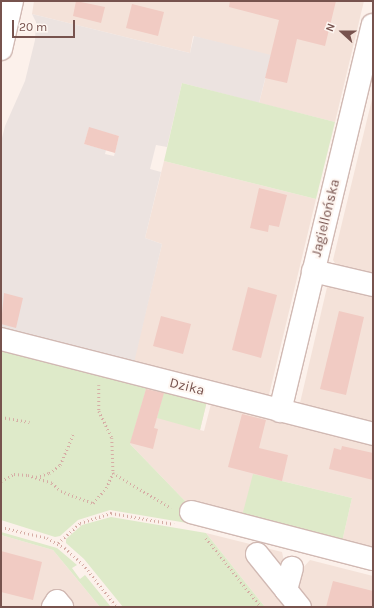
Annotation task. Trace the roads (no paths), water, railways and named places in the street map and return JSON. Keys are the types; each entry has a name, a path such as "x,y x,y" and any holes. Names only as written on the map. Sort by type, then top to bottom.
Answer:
{"street":[{"path":"1,49 12,1"},
{"name":"Jagiellońska","path":"280,411 373,25"},
{"path":"313,271 373,285"},
{"name":"Dzika","path":"1,339 373,434"},
{"path":"181,515 373,559"},
{"path":"257,554 293,599"},
{"path":"292,568 293,599"},
{"path":"53,607 57,601 62,607"}]}
